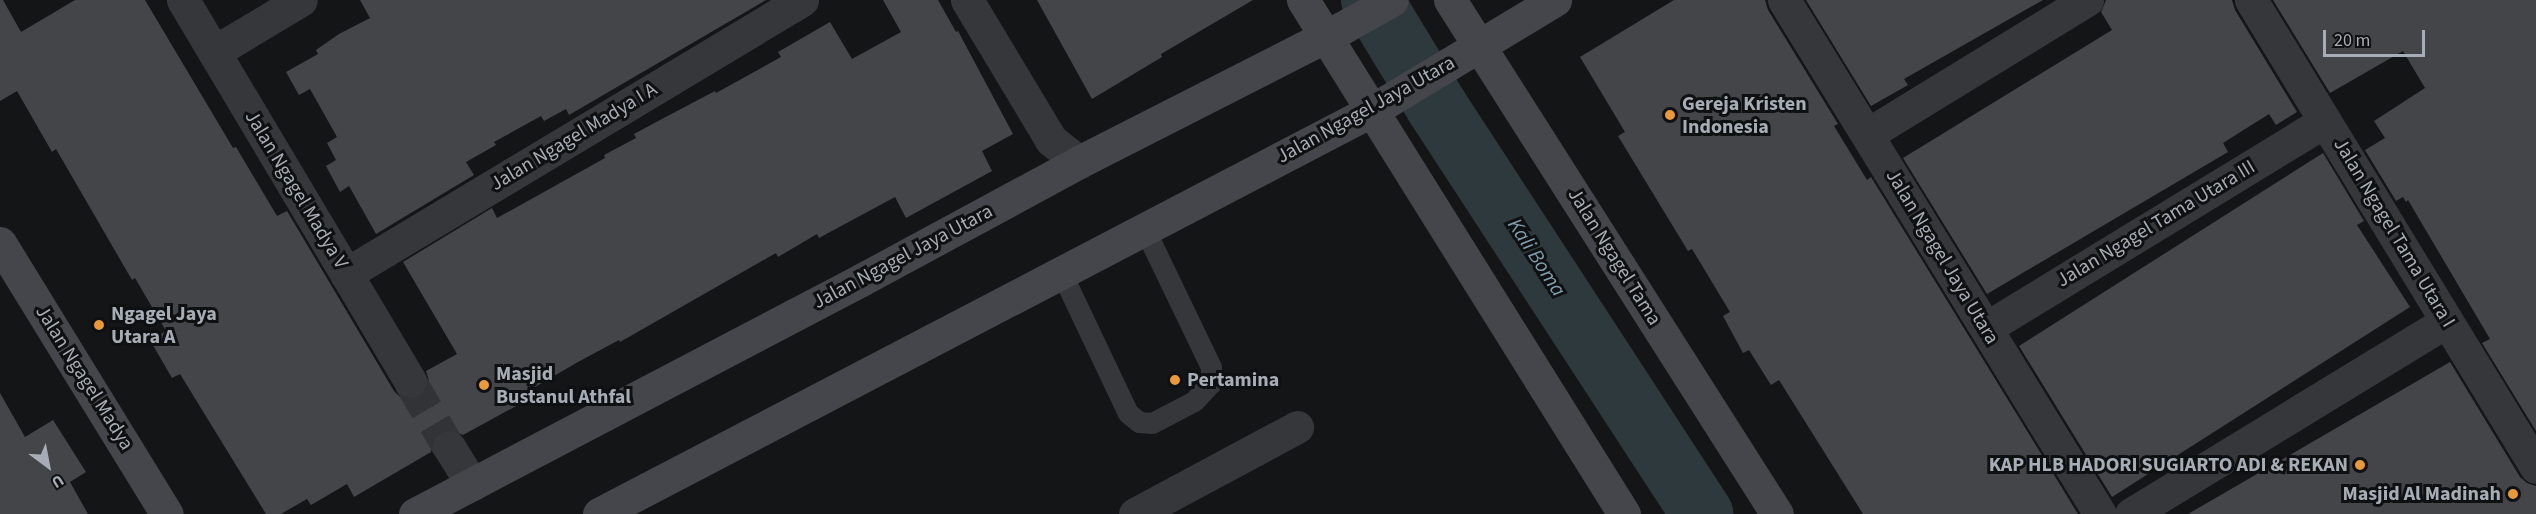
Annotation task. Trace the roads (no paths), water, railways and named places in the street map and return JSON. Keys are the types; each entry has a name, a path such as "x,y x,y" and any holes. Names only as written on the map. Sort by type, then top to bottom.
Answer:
{"street":[{"name":"Jalan Ngagel Madya V","path":"183,0 410,381"},
{"path":"214,52 301,0"},
{"name":"Jalan Ngagel Madya I A","path":"346,274 802,0"},
{"path":"966,0 1051,140 1079,162"},
{"path":"1302,0 1334,33 1624,514"},
{"name":"Jalan Ngagel Jaya Utara","path":"415,514 861,280 1079,162 1334,33 1392,0"},
{"name":"Jalan Ngagel Tama","path":"1450,0 1777,514"},
{"name":"Jalan Ngagel Jaya Utara","path":"599,514 1145,230 1379,105 1555,0"},
{"name":"Jalan Ngagel Jaya Utara","path":"1784,0 2100,514"},
{"path":"1868,134 2087,0"},
{"name":"Jalan Ngagel Tama Utara I","path":"2251,0 2536,467"},
{"name":"Jalan Ngagel Tama Utara III","path":"1986,328 2325,121"},
{"name":"Jalan Ngagel Madya","path":"0,243 167,514"},
{"path":"2131,514 2447,321"},
{"path":"1135,514 1297,426"},
{"path":"449,447 472,484"}],"lane":[{"path":"1061,272 1128,413 1139,422 1152,423 1194,401 1211,383 1211,367 1145,230"}],"waterway":[{"name":"Kali Boma","path":"1372,0 1437,107 1702,514"}],"tunnel":[{"path":"410,381 449,447"}],"place":[{"name":"Gereja Kristen Indonesia","path":"1670,115"},
{"name":"Ngagel Jaya Utara A","path":"99,325"},
{"name":"Pertamina","path":"1175,380"},
{"name":"Masjid Bustanul Athfal","path":"484,385"},
{"name":"KAP HLB HADORI SUGIARTO ADI & REKAN","path":"2360,465"},
{"name":"Masjid Al Madinah","path":"2513,494"}]}
